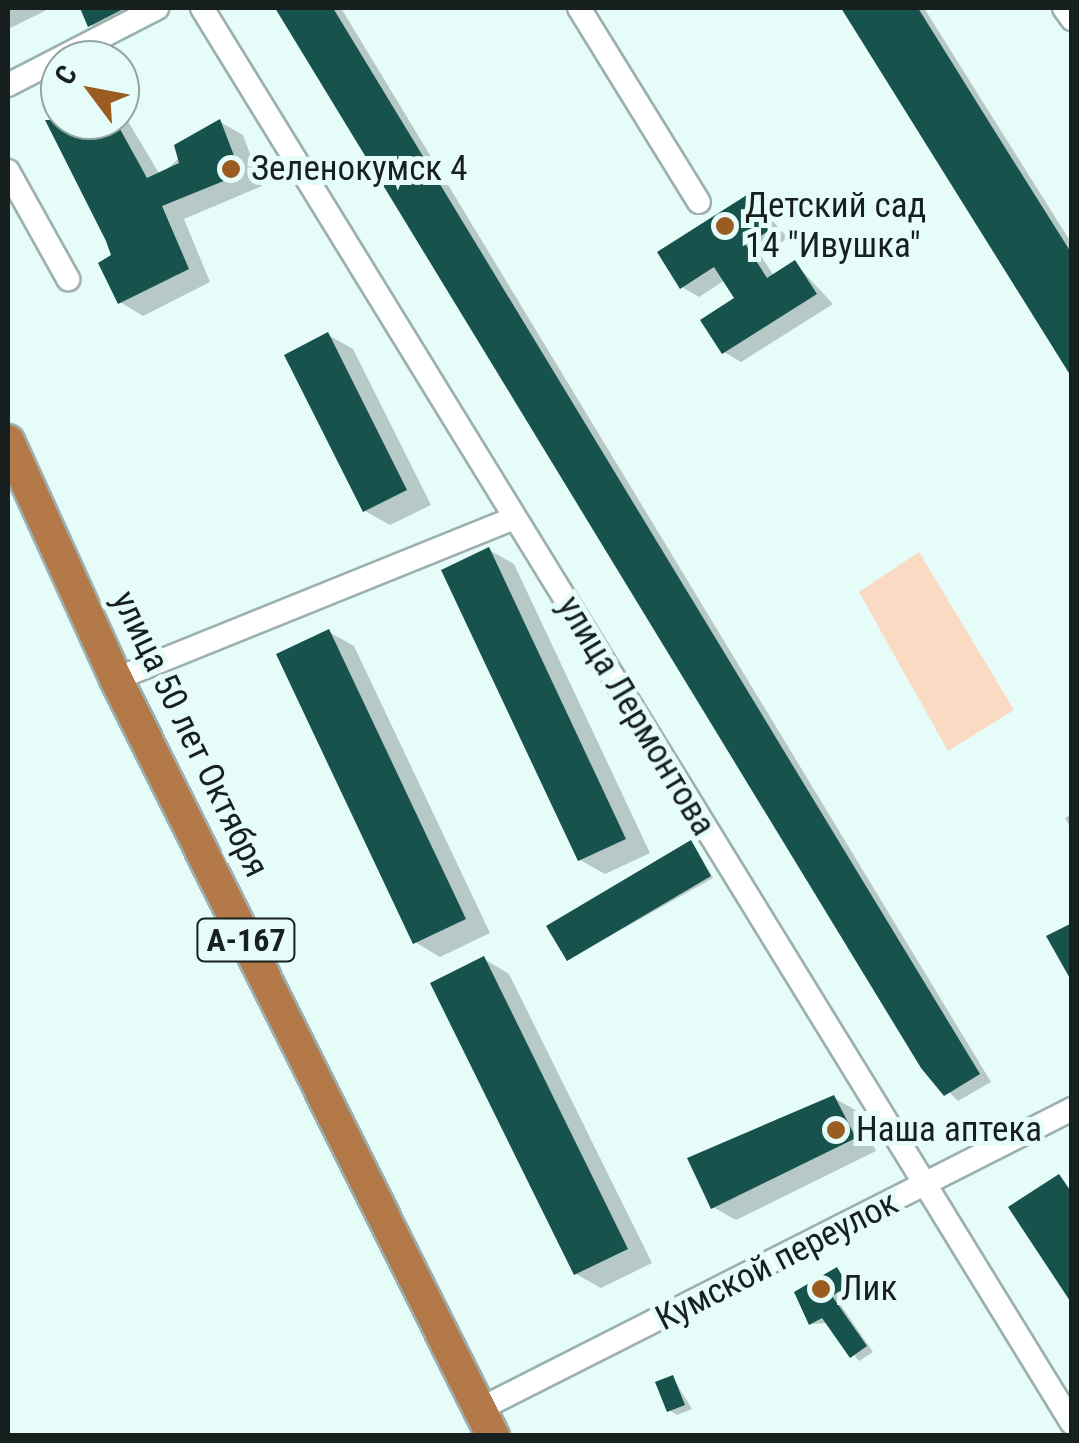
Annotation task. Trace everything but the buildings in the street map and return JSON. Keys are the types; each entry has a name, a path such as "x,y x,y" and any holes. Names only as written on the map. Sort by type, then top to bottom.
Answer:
{"highway":[{"name":"улица 50 лет Октября","path":"8,440 116,679 487,1422"}],"street":[{"path":"8,85 156,8"},
{"name":"улица Лермонтова","path":"202,8 1072,1423"},
{"path":"579,8 699,202"},
{"path":"1064,8 1072,19"},
{"path":"8,171 68,279"},
{"path":"116,679 514,518"},
{"name":"Кумской переулок","path":"487,1422 1072,1109"}],"shaded area":[{"path":"919,552 1014,710 948,751 859,592"}],"place":[{"name":"Зеленокумск 4","path":"231,169"},
{"name":"Детский сад 14 \"Ивушка\"","path":"725,226"},
{"name":"Наша аптека","path":"836,1130"},
{"name":"Лик","path":"821,1289"}]}
